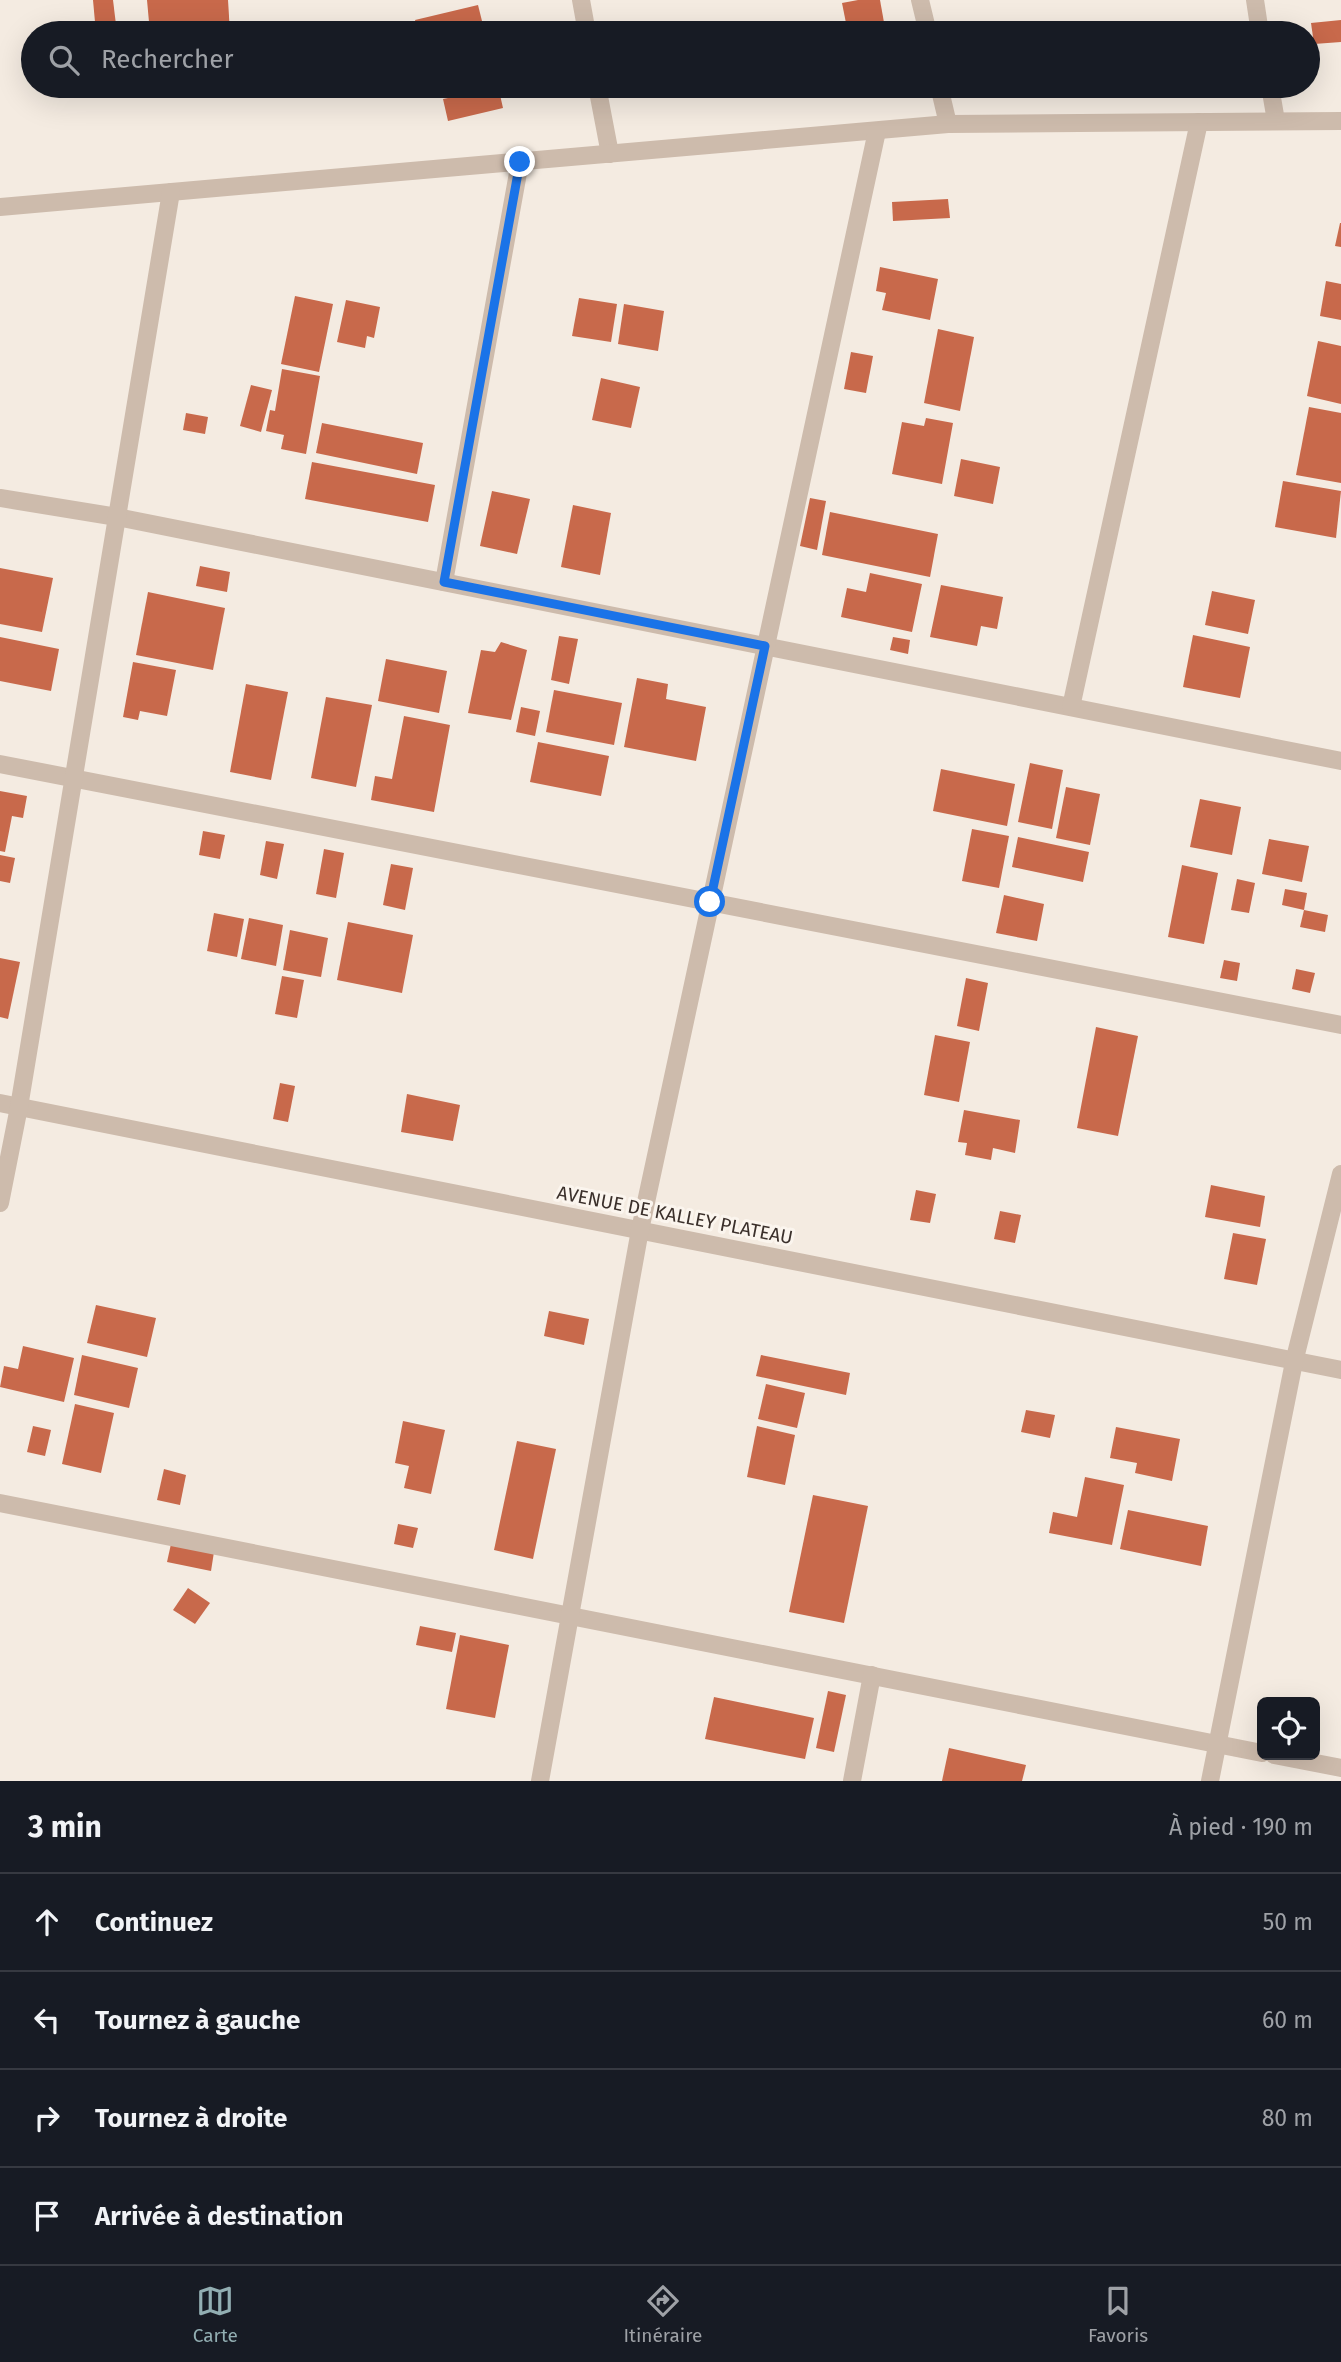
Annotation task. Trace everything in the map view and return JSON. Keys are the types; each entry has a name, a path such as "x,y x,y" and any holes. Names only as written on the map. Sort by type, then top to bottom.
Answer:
{"street":[{"path":"581,0 585,21"},
{"path":"920,0 925,21"},
{"path":"1255,0 1259,21"},
{"path":"599,98 610,154"},
{"path":"942,98 948,124"},
{"path":"1271,98 1276,121"},
{"path":"0,207 948,124 1341,121"},
{"path":"1071,707 1199,122"},
{"path":"540,1781 640,1230 877,131"},
{"path":"444,582 520,162"},
{"path":"0,1203 19,1107 171,192"},
{"path":"0,498 117,517 1341,761"},
{"path":"0,764 1341,1026"},
{"name":"AVENUE DE KALLEY PLATEAU","path":"0,1103 1341,1370"},
{"path":"1210,1781 1294,1362 1341,1174"},
{"path":"0,1503 1257,1751"},
{"path":"852,1781 872,1675"},
{"path":"1300,1760 1341,1768"}],"building":[{"path":"93,0 113,0 116,21 95,21"},
{"path":"147,0 228,0 229,21 149,21"},
{"path":"880,0 884,21 846,21 842,3"},
{"path":"478,5 482,21 415,21"},
{"path":"1341,20 1341,42 1320,44 1320,22"},
{"path":"501,98 503,108 448,121 443,99"},
{"path":"948,199 950,218 893,221 892,202"},
{"path":"1341,223 1341,247 1335,246"},
{"path":"880,267 938,279 930,320 882,310 886,293 876,291"},
{"path":"1326,281 1341,284 1341,320 1320,316"},
{"path":"295,296 333,304 319,372 281,364"},
{"path":"579,298 617,304 611,342 572,336"},
{"path":"346,300 380,307 374,338 367,336 365,348 337,342"},
{"path":"624,304 664,311 658,351 618,344"},
{"path":"938,329 974,337 960,411 924,403"},
{"path":"1318,341 1341,346 1341,404 1307,396"},
{"path":"851,352 873,356 866,393 844,389"},
{"path":"282,369 320,376 306,454 281,449 284,435 266,431 270,410 275,411"},
{"path":"601,378 640,387 631,428 592,420"},
{"path":"251,385 272,390 261,432 240,426"},
{"path":"1309,407 1341,413 1341,483 1296,475"},
{"path":"186,413 208,417 205,434 183,430"},
{"path":"926,418 953,423 942,484 892,474 902,422 924,426"},
{"path":"322,423 423,443 417,474 316,453"},
{"path":"961,459 1000,467 993,504 954,496"},
{"path":"312,462 435,485 428,522 305,499"},
{"path":"1283,481 1341,491 1336,538 1275,527"},
{"path":"492,491 530,499 517,554 480,546"},
{"path":"810,498 826,501 817,550 800,546"},
{"path":"573,505 611,513 600,575 561,567"},
{"path":"830,512 938,534 930,577 822,555"},
{"path":"200,566 230,572 227,592 196,586"},
{"path":"0,568 53,578 42,632 0,624"},
{"path":"870,573 922,584 912,632 841,617 847,588 866,592"},
{"path":"941,585 1003,597 997,629 981,626 977,646 930,637"},
{"path":"1212,591 1255,600 1248,634 1205,625"},
{"path":"148,592 225,608 213,670 136,655"},
{"path":"1193,635 1250,647 1240,698 1183,687"},
{"path":"559,636 578,639 569,684 551,680"},
{"path":"0,637 59,649 51,691 0,681"},
{"path":"893,637 910,640 908,654 890,650"},
{"path":"501,642 527,650 511,720 468,713 481,650 495,652"},
{"path":"386,659 447,671 439,713 378,701"},
{"path":"133,662 176,670 167,716 140,711 138,720 123,717"},
{"path":"637,678 668,684 666,699 706,707 696,761 624,747"},
{"path":"246,684 288,692 271,780 230,772"},
{"path":"554,690 622,703 614,745 546,732"},
{"path":"326,697 372,705 356,787 311,778"},
{"path":"521,707 540,711 535,736 516,732"},
{"path":"404,716 450,725 434,812 371,800 375,776 392,779"},
{"path":"538,742 609,756 601,796 530,782"},
{"path":"1030,763 1063,770 1052,829 1018,822"},
{"path":"941,769 1015,784 1007,826 933,811"},
{"path":"1066,787 1100,794 1090,845 1056,838"},
{"path":"0,791 27,796 23,818 12,816 5,852 0,851"},
{"path":"1200,799 1241,807 1232,855 1190,847"},
{"path":"972,829 1009,836 999,888 962,881"},
{"path":"203,831 225,835 220,859 199,855"},
{"path":"1018,837 1089,852 1083,882 1012,867"},
{"path":"1269,839 1309,846 1302,882 1262,874"},
{"path":"266,841 284,844 277,879 260,875"},
{"path":"324,849 344,853 336,898 316,894"},
{"path":"0,855 15,858 10,883 0,881"},
{"path":"391,864 413,868 405,910 383,905"},
{"path":"1182,865 1218,873 1204,944 1168,937"},
{"path":"1237,879 1255,883 1249,913 1231,910"},
{"path":"1285,889 1307,893 1304,910 1282,905"},
{"path":"1004,895 1044,904 1037,941 996,933"},
{"path":"1304,910 1328,915 1325,932 1300,927"},
{"path":"214,913 244,919 237,957 207,951"},
{"path":"249,918 283,925 276,966 241,959"},
{"path":"348,922 413,935 402,993 337,980"},
{"path":"290,930 328,938 321,977 283,970"},
{"path":"0,958 20,962 8,1019 0,1017"},
{"path":"1224,960 1240,963 1237,981 1220,978"},
{"path":"1296,969 1315,973 1310,993 1292,989"},
{"path":"282,976 304,980 297,1018 275,1014"},
{"path":"966,978 988,983 979,1031 957,1026"},
{"path":"1096,1027 1138,1036 1118,1136 1077,1128"},
{"path":"935,1035 970,1042 959,1102 924,1095"},
{"path":"280,1083 295,1086 288,1122 273,1119"},
{"path":"407,1094 460,1105 453,1141 401,1132"},
{"path":"964,1110 1020,1120 1015,1153 993,1148 991,1160 965,1155 967,1143 958,1142"},
{"path":"1211,1185 1265,1196 1260,1227 1205,1217"},
{"path":"916,1190 936,1194 930,1223 910,1220"},
{"path":"1000,1211 1021,1215 1015,1243 994,1239"},
{"path":"1233,1233 1266,1239 1257,1285 1224,1279"},
{"path":"96,1305 156,1318 147,1357 87,1343"},
{"path":"549,1311 589,1319 584,1345 544,1336"},
{"path":"23,1346 74,1358 64,1402 0,1387 4,1366 18,1369"},
{"path":"82,1355 138,1368 129,1408 74,1395"},
{"path":"761,1355 850,1373 846,1395 756,1376"},
{"path":"766,1384 805,1393 797,1428 758,1419"},
{"path":"75,1404 114,1413 101,1473 62,1464"},
{"path":"1026,1410 1055,1415 1050,1438 1021,1432"},
{"path":"403,1421 445,1430 431,1494 404,1488 409,1466 395,1463"},
{"path":"33,1426 51,1430 45,1456 27,1452"},
{"path":"757,1426 795,1435 785,1485 747,1477"},
{"path":"1116,1427 1180,1439 1172,1481 1135,1473 1137,1463 1110,1458"},
{"path":"517,1441 556,1449 533,1559 494,1550"},
{"path":"164,1469 186,1475 180,1505 157,1500"},
{"path":"1085,1477 1124,1485 1112,1545 1049,1533 1053,1512 1077,1517"},
{"path":"813,1495 868,1506 844,1623 789,1612"},
{"path":"1128,1510 1208,1526 1201,1566 1120,1549"},
{"path":"398,1524 418,1528 413,1548 394,1544"},
{"path":"171,1544 214,1552 211,1571 167,1562"},
{"path":"188,1588 210,1603 195,1624 173,1610"},
{"path":"420,1626 456,1633 452,1652 416,1645"},
{"path":"460,1635 509,1645 495,1718 446,1709"},
{"path":"828,1691 846,1695 834,1752 816,1748"},
{"path":"714,1697 814,1718 805,1759 705,1739"},
{"path":"949,1748 1026,1765 1022,1781 942,1781"}],"route":[{"path":"520,162 444,582 765,646 710,902"}]}
